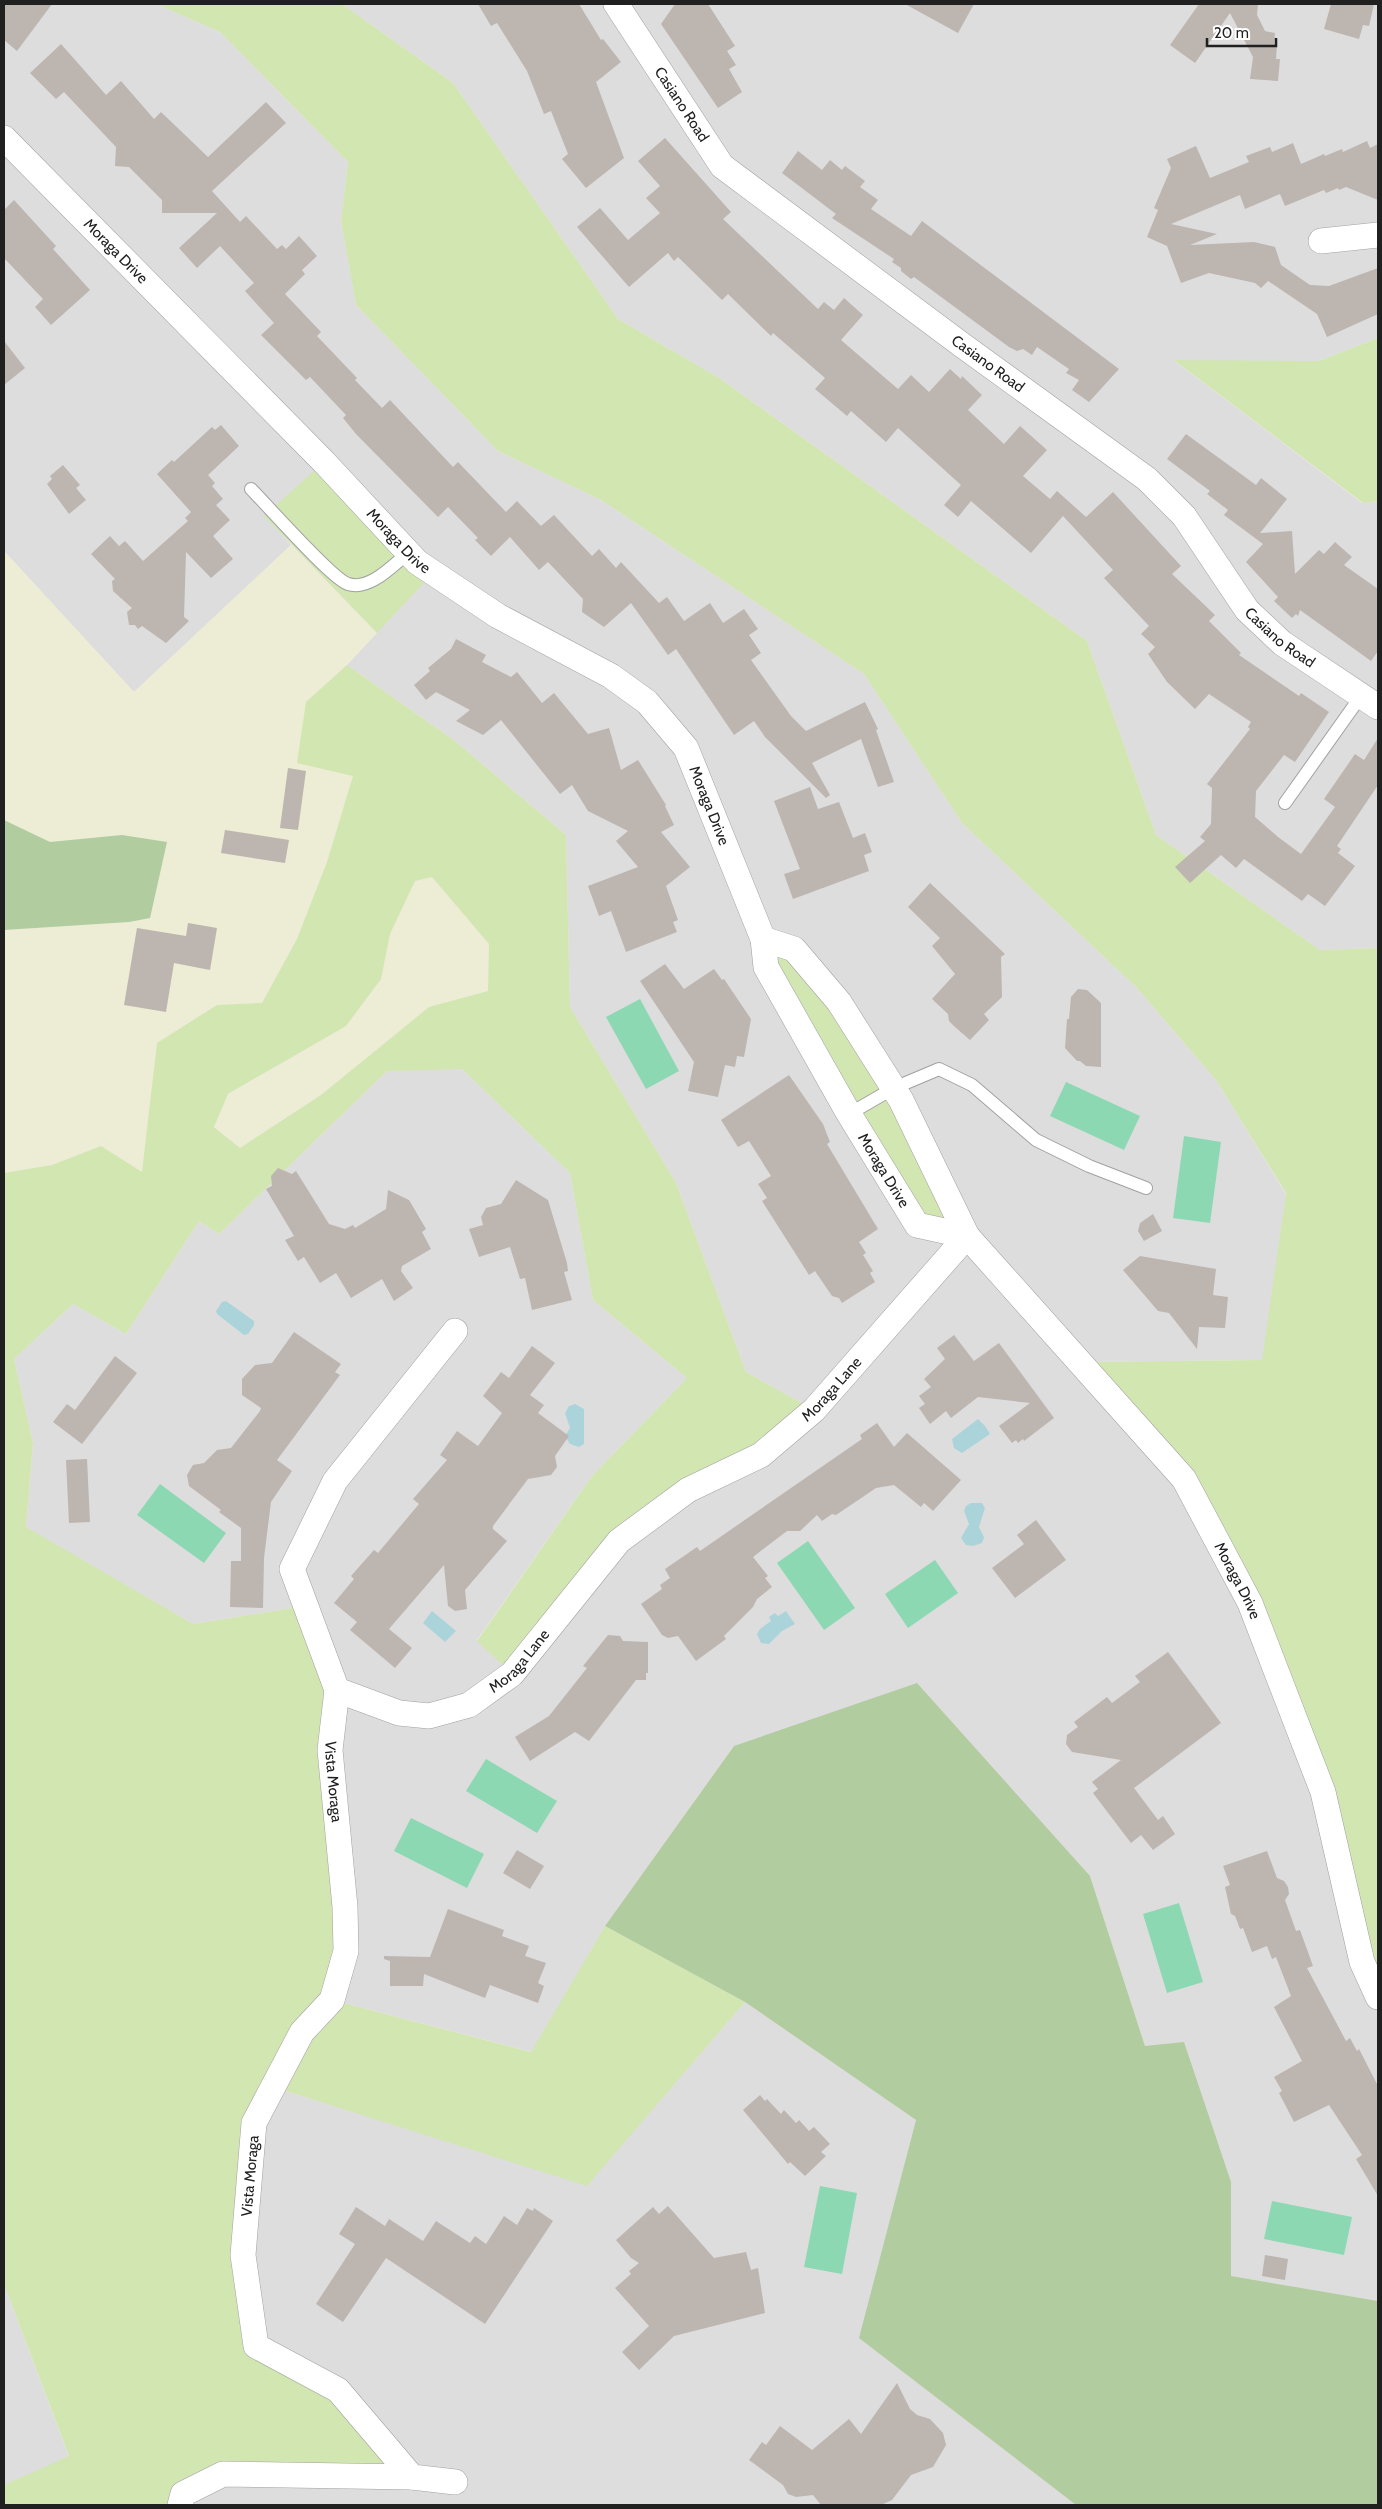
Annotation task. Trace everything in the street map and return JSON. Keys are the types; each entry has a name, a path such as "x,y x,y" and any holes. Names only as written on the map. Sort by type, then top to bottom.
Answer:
{"street":[{"name":"Casiano Road","path":"616,4 722,166 962,345 1147,479 1184,516 1248,610 1282,643 1370,702"},
{"name":"Moraga Drive","path":"5,142 324,462 417,562 498,616 611,676 647,702 686,748 763,938 766,967 849,1114 917,1225 966,1236"},
{"path":"1321,241 1378,235"},
{"name":"Moraga Drive","path":"763,938 794,949 839,1002 894,1088 966,1236 1184,1479 1250,1603 1323,1792 1362,1962 1378,1997"},
{"name":"Moraga Lane","path":"337,1690 399,1714 429,1716 470,1705 512,1674 619,1541 688,1490 761,1455 814,1410 966,1236"},
{"path":"337,1690 292,1569 335,1481 455,1331"},
{"name":"Vista Moraga","path":"337,1690 330,1750 345,1907 346,1951 332,2000 302,2032 254,2123 243,2255 256,2346 338,2390 412,2477"},
{"path":"180,2505 183,2494 223,2474 412,2477 455,2482"}],"lane":[{"path":"251,489 329,569 348,584 364,583 379,576 408,553"},
{"path":"1285,804 1370,702"},
{"path":"849,1114 894,1088 939,1070 972,1084 1036,1140 1089,1166 1146,1188"}],"shaded area":[{"path":"4,4 156,4 220,32 348,162 341,221 356,305 498,451 601,500 864,674 962,823 1136,987 1216,1080 1286,1194 1263,1360 1081,1362 1184,1479 1323,1792 1378,1997 1378,2301 1230,2276 1231,2182 1145,2046 1090,1876 734,1746 605,1926 532,2052 332,2000 305,1606 193,1624 26,1528 33,1443 14,1359 73,1304 126,1334 199,1221 219,1234 387,1071 461,1068 570,1173 593,1300 687,1378 592,1476 477,1640 512,1674 619,1541 814,1410 746,1372 676,1183 570,1007 566,835 455,741 347,665 432,573 265,516 291,545 134,692 4,551"},
{"path":"342,4 1378,4 1378,338 1319,361 1175,361 1362,503 1378,501 1378,948 1320,950 1156,835 1087,641 719,378 618,319 453,83"},
{"path":"745,2002 916,2120 860,2338 1076,2505 180,2505 256,2346 243,2255 273,2087 587,2185"},
{"path":"4,2284 69,2457 4,2485"}],"green space":[{"path":"156,4 342,4 453,83 618,319 719,378 1087,641 1156,835 1320,950 1378,948 1378,1997 1323,1792 1184,1479 1080,1362 1262,1360 1286,1193 1216,1080 1136,987 962,823 864,674 601,500 498,451 356,305 341,221 348,162 220,32"},
{"path":"1378,338 1378,501 1363,503 1174,360 1319,361"},
{"path":"324,462 433,573 377,633 264,516"},
{"path":"291,545 377,633 347,665 306,702 330,769 353,776 327,862 297,939 262,1003 217,1005 157,1043 142,1172 101,1146 52,1165 4,1173 4,930 129,922 167,843 122,835 50,842 4,820 4,551 134,692"},
{"path":"347,665 455,741 566,835 570,1007 676,1183 746,1372 814,1410 619,1541 512,1674 477,1641 592,1476 687,1378 593,1300 570,1173 462,1069 387,1071 219,1234 199,1221 126,1334 73,1304 14,1359 33,1443 26,1527 193,1624 305,1606 337,1690 345,1907 332,2000 531,2052 605,1926 745,2002 587,2186 273,2087 254,2123 256,2346 338,2390 412,2477 223,2474 180,2505 4,2505 4,2485 69,2456 4,2284 4,1173 52,1165 101,1146 142,1172 157,1043 217,1005 262,1003 297,939 327,862 353,776 297,763 306,702","holes":["432,877 489,944 488,991 429,1007 321,1095 240,1148 214,1127 228,1094 346,1026 381,979 390,934 415,881"]},
{"path":"4,820 50,842 122,835 167,842 150,918 129,922 4,930"},
{"path":"432,876 489,944 488,991 429,1007 321,1095 240,1148 214,1126 228,1095 346,1026 381,979 390,934 415,881"},
{"path":"763,939 839,1002 967,1236 917,1225"},
{"path":"640,999 679,1071 646,1089 606,1017"},
{"path":"1066,1082 1140,1116 1124,1150 1050,1116"},
{"path":"1184,1136 1221,1142 1210,1223 1173,1218"},
{"path":"160,1484 226,1533 204,1563 137,1515"},
{"path":"808,1541 855,1608 824,1630 777,1563"},
{"path":"935,1560 958,1593 908,1628 885,1594"},
{"path":"917,1683 1090,1876 1145,2046 1184,2042 1231,2182 1231,2276 1378,2301 1378,2505 1076,2505 859,2338 916,2120 745,2002 605,1926 734,1746"},
{"path":"486,1759 557,1801 537,1833 466,1791"},
{"path":"411,1818 484,1854 467,1888 394,1851"},
{"path":"1179,1903 1203,1982 1167,1993 1143,1914"},
{"path":"820,2186 857,2193 842,2274 804,2267"},
{"path":"1272,2201 1352,2217 1344,2255 1264,2239"}],"water":[{"path":"226,1301 254,1321 254,1325 248,1334 244,1335 217,1314 216,1311 222,1302"},
{"path":"575,1404 584,1409 584,1444 579,1447 570,1444 565,1436 570,1428 565,1413 569,1406"},
{"path":"978,1419 990,1434 962,1453 954,1448 952,1439"},
{"path":"971,1503 982,1503 985,1508 979,1527 984,1537 982,1543 973,1546 966,1545 961,1538 969,1524 964,1511 966,1506"},
{"path":"432,1611 456,1631 445,1642 423,1623"},
{"path":"786,1611 795,1624 782,1631 769,1644 761,1643 757,1634 760,1629 771,1621 769,1617 775,1613 778,1616"}],"building":[{"path":"4,4 52,4 17,51 4,40"},
{"path":"478,4 579,4 601,40 603,39 621,62 596,82 624,158 586,188 562,159 568,154 551,111 544,114 527,71 497,23 491,26"},
{"path":"675,4 708,4 735,46 727,51 736,65 729,69 742,92 718,108 661,24"},
{"path":"905,4 974,4 958,33"},
{"path":"1199,4 1258,4 1257,15 1265,31 1275,33 1274,44 1277,45 1276,59 1280,59 1278,81 1250,79 1253,57 1230,13 1195,63 1170,45"},
{"path":"1331,4 1374,4 1369,26 1363,25 1359,39 1324,29"},
{"path":"61,44 106,95 121,81 154,119 161,112 208,157 266,102 286,123 212,191 240,222 246,216 277,249 282,245 286,249 299,236 317,256 302,270 305,274 285,294 321,332 317,336 357,378 355,380 382,408 390,400 453,467 458,462 506,512 517,501 541,526 554,515 592,556 599,549 616,568 621,562 659,603 667,597 684,621 710,603 723,623 744,609 758,629 749,635 761,653 751,660 791,716 806,731 865,702 878,729 876,730 894,782 878,787 861,739 812,763 830,795 826,798 765,737 754,721 734,735 676,649 668,655 631,603 604,627 582,612 583,599 548,562 539,570 510,537 491,556 475,540 478,538 448,507 438,517 356,434 343,418 346,415 310,377 306,380 261,335 274,323 245,291 254,283 220,246 197,268 179,248 217,213 162,213 162,200 129,167 115,166 116,147 64,92 56,99 30,73"},
{"path":"665,138 731,212 723,219 818,309 824,302 834,310 844,298 863,315 841,340 898,389 911,375 929,392 950,369 961,379 962,376 982,395 968,410 1004,444 1020,426 1047,450 1023,476 1050,499 1057,491 1086,517 1113,492 1181,566 1172,574 1215,615 1209,621 1241,653 1239,655 1299,696 1301,693 1329,712 1295,762 1284,755 1256,791 1255,817 1278,837 1301,854 1335,807 1324,799 1355,754 1364,760 1378,738 1378,785 1337,846 1341,849 1338,853 1355,866 1325,906 1308,894 1302,901 1244,859 1236,868 1221,855 1190,883 1175,867 1205,841 1200,837 1211,824 1212,788 1207,784 1250,729 1248,727 1251,722 1209,694 1195,709 1167,682 1148,654 1155,647 1141,634 1149,626 1104,578 1113,570 1063,516 1031,553 971,501 958,517 944,505 961,485 898,428 886,442 851,411 847,416 815,389 825,378 773,333 771,336 728,294 722,300 678,257 674,261 668,253 629,287 577,227 600,208 628,240 660,213 646,198 660,186 638,161"},
{"path":"1367,141 1370,148 1378,144 1378,200 1346,187 1326,193 1324,190 1285,206 1280,194 1245,209 1240,195 1171,224 1217,234 1190,245 1254,242 1275,247 1281,265 1310,285 1329,286 1378,268 1378,314 1327,337 1317,314 1268,281 1261,288 1255,283 1209,273 1181,283 1167,246 1147,237 1158,210 1154,208 1171,168 1167,159 1196,146 1210,178 1249,162 1246,156 1270,147 1272,152 1293,143 1301,164 1324,154 1325,156 1342,149 1343,152"},
{"path":"798,151 822,170 830,160 842,170 845,166 865,181 860,187 878,200 871,209 911,236 922,221 1119,369 1089,402 1072,390 1079,380 1066,373 1069,369 1037,347 1032,355 1023,349 1017,351 1009,347 914,277 911,279 901,271 901,268 892,262 894,259 832,218 836,214 782,173"},
{"path":"14,200 56,246 53,249 90,290 51,325 35,307 43,299 4,258 4,210"},
{"path":"4,341 25,368 4,385"},
{"path":"221,425 239,446 208,475 215,483 212,486 223,499 216,505 230,520 213,536 233,559 211,578 186,552 184,617 189,621 166,643 142,626 138,629 135,625 129,625 127,612 132,608 113,591 112,581 115,579 91,554 110,536 119,546 125,541 143,561 188,521 185,518 191,512 157,474 172,460 174,462 212,427 215,430"},
{"path":"1186,434 1256,485 1261,478 1287,499 1260,533 1292,531 1295,574 1319,550 1324,554 1335,542 1352,557 1344,565 1378,589 1378,651 1371,661 1300,610 1298,616 1296,614 1292,618 1274,601 1278,597 1246,562 1263,544 1224,515 1228,510 1207,494 1210,491 1167,459"},
{"path":"63,465 80,485 76,488 86,500 69,514 47,484 52,479 50,476"},
{"path":"456,639 486,655 482,662 511,677 517,672 542,703 554,693 588,734 609,728 621,770 638,760 666,805 674,825 661,832 690,867 666,886 678,920 673,922 677,932 626,952 611,911 599,916 588,886 638,867 616,841 628,831 588,811 572,785 560,794 501,720 483,735 456,721 470,710 436,692 426,700 414,685 430,671 428,668 451,649"},
{"path":"288,768 306,771 298,830 280,828"},
{"path":"810,787 818,809 839,802 853,838 865,833 872,852 864,855 869,871 793,899 784,874 800,869 774,801"},
{"path":"225,830 289,840 285,863 221,853"},
{"path":"930,883 1005,954 1001,957 1002,997 984,1014 989,1020 970,1040 949,1021 948,1014 932,999 955,974 932,946 940,938 908,907"},
{"path":"188,923 217,928 210,970 174,963 166,1012 124,1005 137,928 186,936"},
{"path":"665,964 684,989 714,969 722,980 724,979 751,1019 744,1057 737,1056 735,1067 725,1065 718,1097 688,1091 694,1062 640,981"},
{"path":"1078,989 1087,990 1101,1003 1101,1067 1086,1066 1077,1061 1065,1048 1071,997"},
{"path":"789,1075 823,1124 830,1142 827,1144 878,1229 859,1242 866,1253 863,1255 873,1271 870,1273 875,1282 842,1303 839,1298 832,1296 815,1271 809,1275 762,1201 767,1198 758,1184 771,1176 749,1141 738,1147 721,1120"},
{"path":"278,1168 292,1174 296,1171 329,1224 345,1229 353,1225 355,1228 386,1209 388,1190 409,1200 426,1229 422,1232 431,1249 402,1266 401,1271 413,1288 394,1301 382,1279 351,1298 336,1273 320,1283 304,1257 298,1261 285,1240 294,1236 266,1189 272,1186 271,1176"},
{"path":"516,1180 548,1200 567,1263 568,1271 564,1272 572,1300 532,1310 525,1278 520,1279 510,1247 479,1257 469,1229 483,1225 481,1217 486,1208 501,1204"},
{"path":"1153,1214 1162,1231 1144,1241 1138,1231 1140,1223"},
{"path":"1140,1256 1216,1269 1213,1295 1228,1297 1225,1328 1199,1327 1197,1349 1169,1313 1158,1311 1123,1270"},
{"path":"294,1332 341,1364 335,1372 340,1375 277,1460 292,1471 271,1502 264,1558 263,1608 230,1607 231,1561 241,1561 241,1528 189,1486 187,1475 193,1465 204,1463 217,1450 231,1448 260,1411 261,1408 242,1395 242,1379 255,1365 272,1363"},
{"path":"954,1335 974,1361 999,1343 1054,1418 1024,1441 1023,1439 1018,1443 1016,1440 1012,1443 999,1426 1030,1403 978,1397 951,1418 946,1411 930,1424 919,1408 925,1404 919,1396 931,1387 924,1379 945,1359 937,1348"},
{"path":"532,1346 555,1363 530,1395 544,1405 538,1413 569,1436 555,1456 557,1467 551,1475 528,1479 493,1526 493,1529 507,1541 465,1590 467,1609 455,1611 448,1606 444,1565 389,1629 412,1648 395,1668 350,1630 357,1622 334,1603 354,1579 351,1576 374,1550 378,1553 419,1504 413,1499 447,1460 440,1455 457,1431 478,1446 502,1413 483,1396 501,1372 509,1378"},
{"path":"115,1356 137,1373 82,1444 53,1422 67,1404 75,1410"},
{"path":"877,1423 894,1447 907,1433 961,1480 933,1511 924,1503 921,1507 894,1485 876,1488 836,1515 832,1514 822,1521 817,1515 800,1531 787,1531 753,1557 768,1576 765,1578 772,1587 757,1599 753,1607 724,1636 726,1639 696,1661 678,1636 668,1638 662,1635 641,1604 662,1589 660,1585 670,1578 665,1569 697,1547 700,1551 862,1439 860,1435"},
{"path":"87,1459 90,1522 69,1523 66,1460"},
{"path":"1036,1520 1066,1560 1015,1598 992,1568 1024,1544 1017,1535"},
{"path":"608,1635 620,1636 623,1641 648,1642 648,1673 646,1673 646,1680 636,1680 589,1741 575,1732 530,1761 515,1737 549,1716 587,1668 583,1666"},
{"path":"1168,1652 1221,1723 1134,1788 1158,1820 1163,1816 1175,1834 1153,1850 1141,1835 1131,1843 1093,1793 1098,1789 1092,1782 1121,1760 1072,1752 1066,1744 1067,1735 1078,1727 1074,1722 1107,1697 1112,1703 1140,1682 1135,1676"},
{"path":"517,1850 544,1866 530,1889 503,1873"},
{"path":"1267,1851 1277,1878 1284,1881 1288,1887 1289,1894 1285,1900 1296,1931 1300,1930 1313,1966 1307,1968 1346,2041 1350,2038 1357,2051 1359,2049 1378,2086 1378,2196 1356,2159 1362,2155 1329,2105 1294,2122 1279,2093 1282,2091 1274,2077 1302,2061 1274,2007 1291,1996 1276,1957 1272,1959 1267,1946 1252,1952 1243,1928 1240,1929 1235,1916 1231,1914 1225,1887 1230,1885 1223,1866"},
{"path":"448,1909 504,1930 502,1936 529,1946 525,1956 546,1963 538,1983 544,1986 538,2003 490,1985 485,1998 424,1974 423,1986 390,1986 390,1961 384,1959 384,1956 430,1957"},
{"path":"760,2095 765,2101 767,2099 781,2114 784,2110 796,2123 799,2120 809,2131 814,2127 830,2144 821,2152 826,2156 805,2176 790,2162 788,2164 743,2110"},
{"path":"668,2206 714,2258 746,2252 751,2270 758,2268 765,2313 674,2336 639,2370 622,2352 649,2326 615,2288 631,2274 629,2271 639,2263 631,2258 616,2240 653,2207 659,2214"},
{"path":"356,2207 385,2226 389,2219 423,2241 436,2221 470,2243 475,2236 486,2244 504,2216 517,2225 527,2208 533,2211 534,2208 553,2221 485,2324 386,2258 343,2322 316,2304 355,2244 339,2234"},
{"path":"1265,2255 1288,2259 1285,2280 1262,2276"},
{"path":"897,2383 910,2409 917,2415 930,2419 943,2433 946,2445 933,2467 911,2475 892,2500 881,2505 821,2505 813,2495 796,2497 788,2494 783,2485 749,2460 762,2442 766,2445 780,2426 812,2450 849,2419 861,2434"}]}
